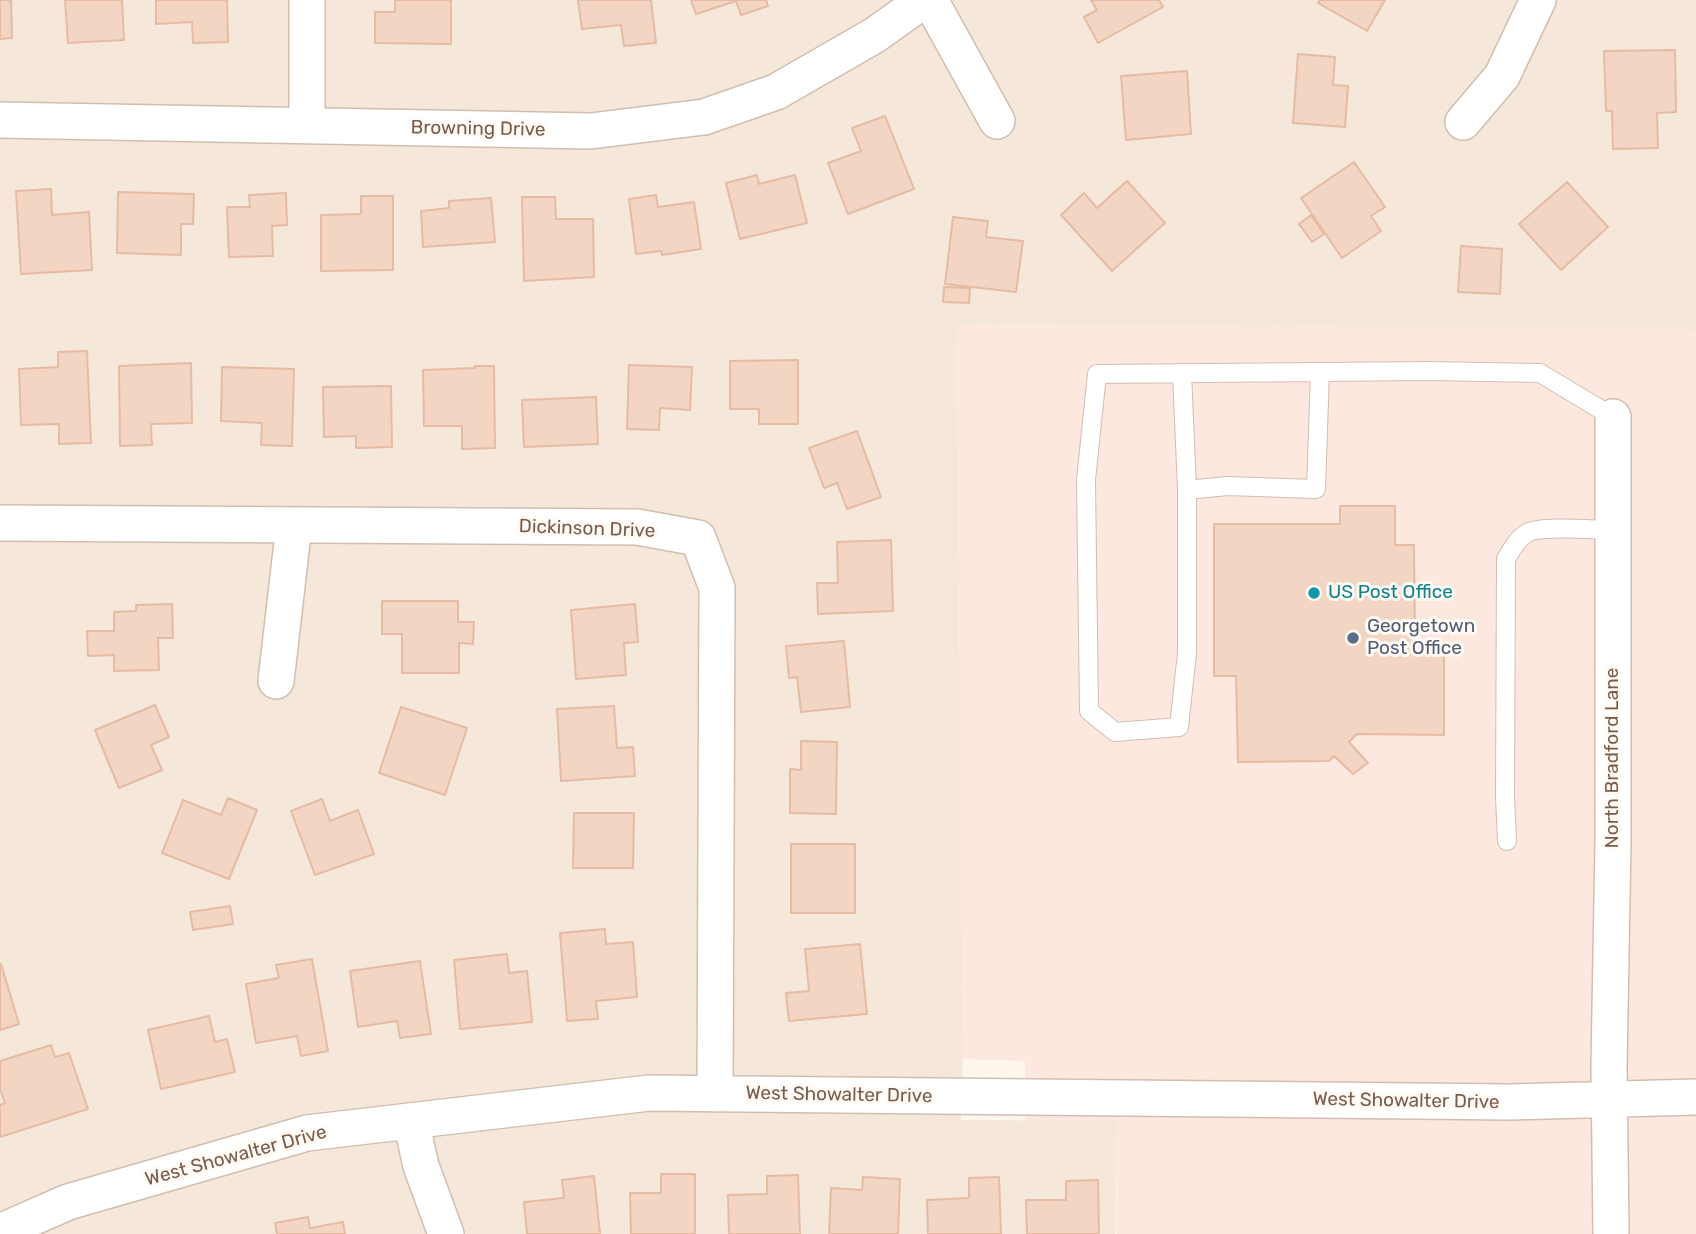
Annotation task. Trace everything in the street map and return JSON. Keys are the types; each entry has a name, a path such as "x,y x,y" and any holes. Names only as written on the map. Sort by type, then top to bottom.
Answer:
{"street":[{"path":"307,0 307,125"},
{"name":"Browning Drive","path":"0,120 591,131 704,117 776,92 875,35 924,0"},
{"path":"930,0 997,121"},
{"path":"1463,122 1502,76 1538,0"},
{"name":"North Bradford Lane","path":"1611,1234 1609,1099 1613,842 1613,418"},
{"name":"Dickinson Drive","path":"0,523 637,527 698,538 717,588 715,1094"},
{"path":"276,681 294,525"},
{"name":"West Showalter Drive","path":"0,1232 68,1202 307,1133 649,1093 1510,1102 1696,1097"},
{"path":"411,1121 421,1166 446,1234"}],"lane":[{"path":"1187,490 1227,486 1316,489 1320,372"},
{"path":"1182,373 1187,490 1187,653 1179,727 1115,732 1090,710 1086,480 1097,374 1182,373 1320,372 1540,373 1613,418"},
{"path":"1507,841 1506,559 1514,544 1529,532 1552,529 1613,530"}],"shaded area":[{"path":"0,0 1696,0 1696,330 957,325 963,1059 961,1120 1118,1121 1115,1234 0,1234"},
{"path":"957,325 1696,330 1696,1234 1116,1234 1118,1121 1025,1121 1025,1061 963,1059"}],"building":[{"path":"0,0 11,0 12,38 0,39"},
{"path":"65,0 122,0 124,40 68,43"},
{"path":"156,0 227,0 228,42 193,43 192,22 156,24"},
{"path":"395,0 451,0 451,44 375,43 375,12 395,12"},
{"path":"578,0 651,0 656,43 624,46 621,25 582,29"},
{"path":"691,0 766,0 768,6 741,15 736,1 696,14"},
{"path":"1091,0 1159,0 1163,7 1098,43 1084,17 1097,10"},
{"path":"1320,0 1385,0 1367,31 1318,3"},
{"path":"1675,50 1676,112 1657,113 1658,148 1613,149 1612,111 1606,111 1604,51"},
{"path":"1298,54 1335,57 1333,85 1348,86 1345,127 1293,123"},
{"path":"1187,71 1191,134 1126,140 1121,76"},
{"path":"885,116 914,189 848,214 828,163 861,151 852,128"},
{"path":"1354,162 1385,207 1371,216 1381,231 1342,258 1301,198"},
{"path":"757,175 759,184 795,175 807,223 740,239 726,183"},
{"path":"1127,181 1165,223 1112,271 1061,215 1084,193 1097,208"},
{"path":"1567,182 1608,227 1561,270 1519,224"},
{"path":"51,189 52,215 89,212 92,270 21,274 16,191"},
{"path":"118,192 194,194 193,224 181,224 181,255 117,253"},
{"path":"286,193 287,225 272,226 273,256 229,257 227,207 250,207 249,195"},
{"path":"656,195 658,207 694,202 701,249 662,255 661,251 636,254 629,199"},
{"path":"361,196 393,196 393,270 321,271 321,215 361,214"},
{"path":"522,197 555,197 556,219 593,219 594,277 524,281"},
{"path":"491,198 495,242 423,247 421,211 449,208 449,201"},
{"path":"1311,215 1324,234 1312,242 1299,224"},
{"path":"953,217 988,221 986,237 1023,241 1016,292 945,284"},
{"path":"1461,246 1502,249 1500,294 1458,292"},
{"path":"944,287 970,288 969,303 943,302"},
{"path":"87,351 91,443 59,444 59,424 21,425 19,369 58,367 58,352"},
{"path":"798,360 798,424 759,424 759,409 730,409 730,361"},
{"path":"191,363 192,423 151,424 152,445 120,446 119,366"},
{"path":"629,365 692,367 690,410 660,408 659,430 627,429"},
{"path":"494,366 495,448 462,449 462,426 424,426 423,370"},
{"path":"222,367 294,369 292,446 261,445 262,423 221,421"},
{"path":"391,386 392,447 356,448 356,436 324,437 323,387"},
{"path":"596,397 598,444 524,447 522,400"},
{"path":"857,431 881,497 847,509 837,483 824,488 809,448"},
{"name":"US Post Office","path":"1340,506 1395,506 1395,545 1414,545 1415,642 1444,642 1444,735 1357,734 1349,742 1368,763 1353,774 1334,756 1329,761 1238,762 1236,676 1214,676 1214,524 1340,524"},
{"path":"891,540 893,611 818,614 817,583 838,583 837,542"},
{"path":"382,601 458,601 458,622 474,622 473,644 459,643 459,673 402,673 402,634 382,634"},
{"path":"172,604 173,638 158,638 159,670 114,671 114,655 88,656 87,631 114,631 114,612 136,611 136,605"},
{"path":"635,604 638,642 624,643 626,675 576,679 571,610"},
{"path":"844,641 850,707 801,712 797,677 789,678 786,646"},
{"path":"155,705 169,737 151,745 162,770 119,788 95,730"},
{"path":"614,706 617,748 633,747 635,776 561,781 557,709"},
{"path":"401,707 467,728 445,795 379,773"},
{"path":"801,741 837,742 836,814 790,813 790,769 801,770"},
{"path":"228,798 257,810 229,879 162,853 183,800 221,815"},
{"path":"322,799 330,821 358,810 374,854 315,875 291,811"},
{"path":"574,813 634,813 633,868 573,868"},
{"path":"791,844 855,844 855,913 791,913"},
{"path":"230,906 233,924 193,930 190,912"},
{"path":"605,929 606,944 633,942 637,997 596,1001 598,1019 567,1021 560,933"},
{"path":"860,944 867,1014 789,1021 786,993 809,991 805,949"},
{"path":"507,954 509,973 527,971 532,1022 460,1029 454,960"},
{"path":"312,959 328,1051 301,1056 297,1036 256,1043 246,984 279,978 276,965"},
{"path":"420,961 431,1034 400,1038 397,1021 358,1027 350,971"},
{"path":"0,965 19,1024 0,1030"},
{"path":"209,1016 215,1042 227,1039 235,1072 161,1089 148,1030"},
{"path":"51,1045 55,1057 69,1053 88,1109 0,1137 0,1105 5,1103 0,1089 0,1061"},
{"path":"661,1174 695,1174 695,1234 631,1234 630,1193 661,1193"},
{"path":"798,1175 800,1234 729,1234 728,1195 767,1194 767,1176"},
{"path":"594,1176 600,1234 527,1234 524,1202 564,1198 562,1180"},
{"path":"863,1177 900,1179 898,1234 829,1234 831,1188 862,1190"},
{"path":"999,1177 1001,1234 928,1234 927,1200 969,1198 969,1178"},
{"path":"1098,1180 1099,1234 1027,1234 1026,1200 1066,1200 1066,1181"},
{"path":"308,1217 310,1228 343,1222 345,1234 277,1234 275,1223"}],"place":[{"name":"US Post Office","path":"1314,593"},
{"name":"Georgetown Post Office","path":"1353,638"}]}
